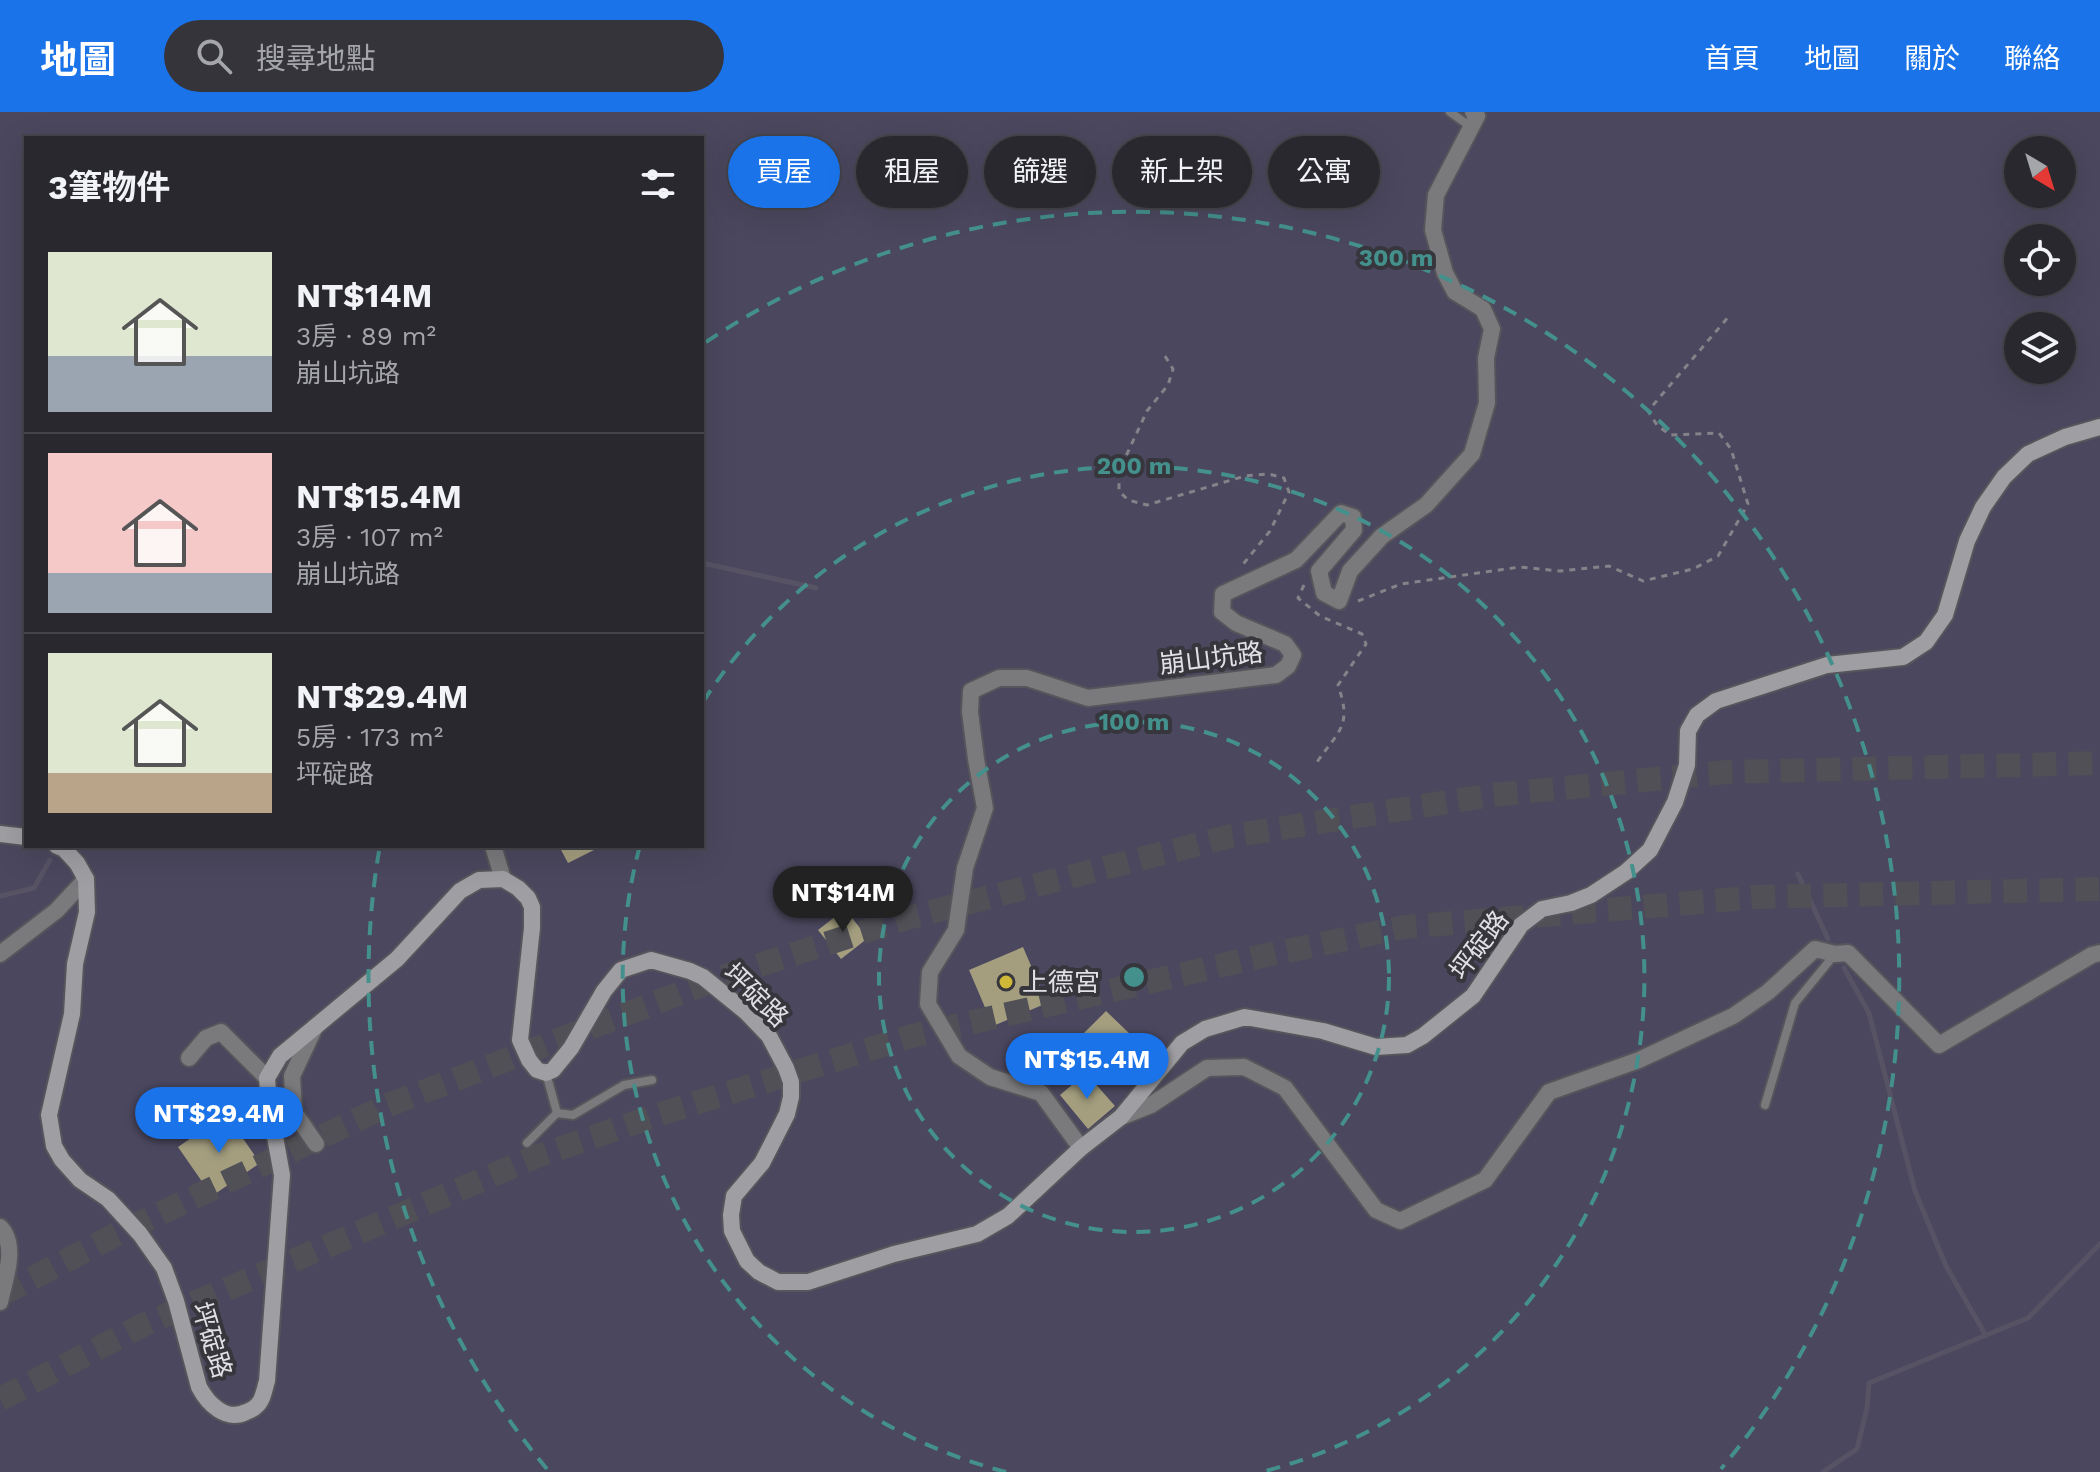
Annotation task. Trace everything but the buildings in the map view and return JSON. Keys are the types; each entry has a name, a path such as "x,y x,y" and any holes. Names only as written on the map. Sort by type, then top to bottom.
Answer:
{"main road":[{"name":"坪碇路","path":"546,1073 559,1064 571,1048 604,991 621,970 651,960 690,971 703,977 746,1012 769,1036 791,1082 787,1114 762,1163 734,1196 732,1231 747,1261 759,1272 778,1282 808,1282 894,1254 977,1234 1008,1216 1081,1148 1121,1117 1182,1043 1205,1029 1245,1017 1323,1031 1376,1047 1407,1045 1423,1036 1473,996 1521,925 1542,909 1591,895 1626,872 1650,850 1675,802 1687,765 1688,731 1697,715 1716,701 1827,665 1903,657 1926,642 1945,615 1967,541 1983,507 2004,477 2028,454 2065,437 2100,427"},
{"path":"0,834 24,837"},
{"path":"62,848 77,863 86,879"},
{"name":"坪碇路","path":"86,879 87,912 75,964 72,1014 49,1115 54,1146 80,1180 108,1199 140,1234 164,1268 203,1396 221,1413 232,1416 256,1407 267,1381 282,1175 267,1078"},
{"path":"267,1078 280,1056 397,959 460,891 479,880 503,879 518,888 532,907 520,1040 529,1060 537,1070 546,1073"}],"street":[{"path":"1223,594 1296,560 1341,513 1353,517 1354,530 1319,571 1324,593 1339,601 1350,571 1382,536 1426,505 1472,454 1487,403 1486,358 1492,329 1483,309 1455,292 1445,273 1433,230 1436,195 1472,120"},
{"name":"崩山坑路","path":"1081,1148 1041,1093 990,1077 959,1056 928,1004 930,972 956,930 965,868 985,808 972,728 971,691 999,678 1027,678 1088,698 1276,675 1288,666 1293,655 1285,644 1236,623 1222,612 1223,594"},
{"path":"494,848 503,879"},
{"path":"0,954 56,911 86,879"},
{"path":"1121,1117 1151,1105 1207,1068 1244,1067 1285,1088 1376,1210 1400,1221 1485,1180 1549,1092 1639,1060 1733,1016 1768,992 1815,949 1835,954 1848,953 1939,1045 2100,953"},
{"path":"316,1026 292,1076 294,1112 316,1144"},
{"path":"189,1058 206,1038 221,1032 267,1078"},
{"path":"0,1227 7,1234 9,1256 0,1302"}],"lane":[{"path":"1450,112 1472,120"},
{"path":"1765,1105 1795,1003 1835,954"},
{"path":"546,1073 557,1113"},
{"path":"557,1113 573,1115 624,1085 652,1080"},
{"path":"527,1143 557,1113"}],"path":[{"path":"1339,601 1358,601 1401,584 1520,567 1560,571 1609,566 1643,581 1693,569 1718,556 1748,504 1731,449 1719,433 1670,435 1657,425 1648,411 1730,315"},
{"path":"1165,356 1173,369 1168,385 1147,411 1119,471 1119,491 1128,500 1147,505 1245,476 1269,474 1284,478 1289,492 1270,531 1223,594"},
{"path":"1317,762 1345,721 1338,685 1366,644 1362,634 1320,616 1298,598 1302,587 1319,571"}],"shaded area":[{"path":"0,112 2100,112 2100,1472 0,1472"}],"waterway":[{"path":"704,563 816,588"},
{"path":"0,896 34,888 50,860"},
{"path":"1798,874 1828,939"},
{"path":"1844,968 1869,1013 1915,1191 1946,1266 1986,1336"},
{"path":"1823,1472 1857,1449 1867,1408 1869,1383 2028,1318 2100,1244"}],"tunnel":[{"path":"0,1295 119,1233 386,1106 728,975 907,918 1231,836 1492,795 1727,772 2100,763"},
{"path":"0,1399 143,1325 535,1157 657,1115 912,1036 1262,956 1405,927 1759,897 2100,889"}],"place":[{"name":"上德宮","path":"1006,982"}]}
